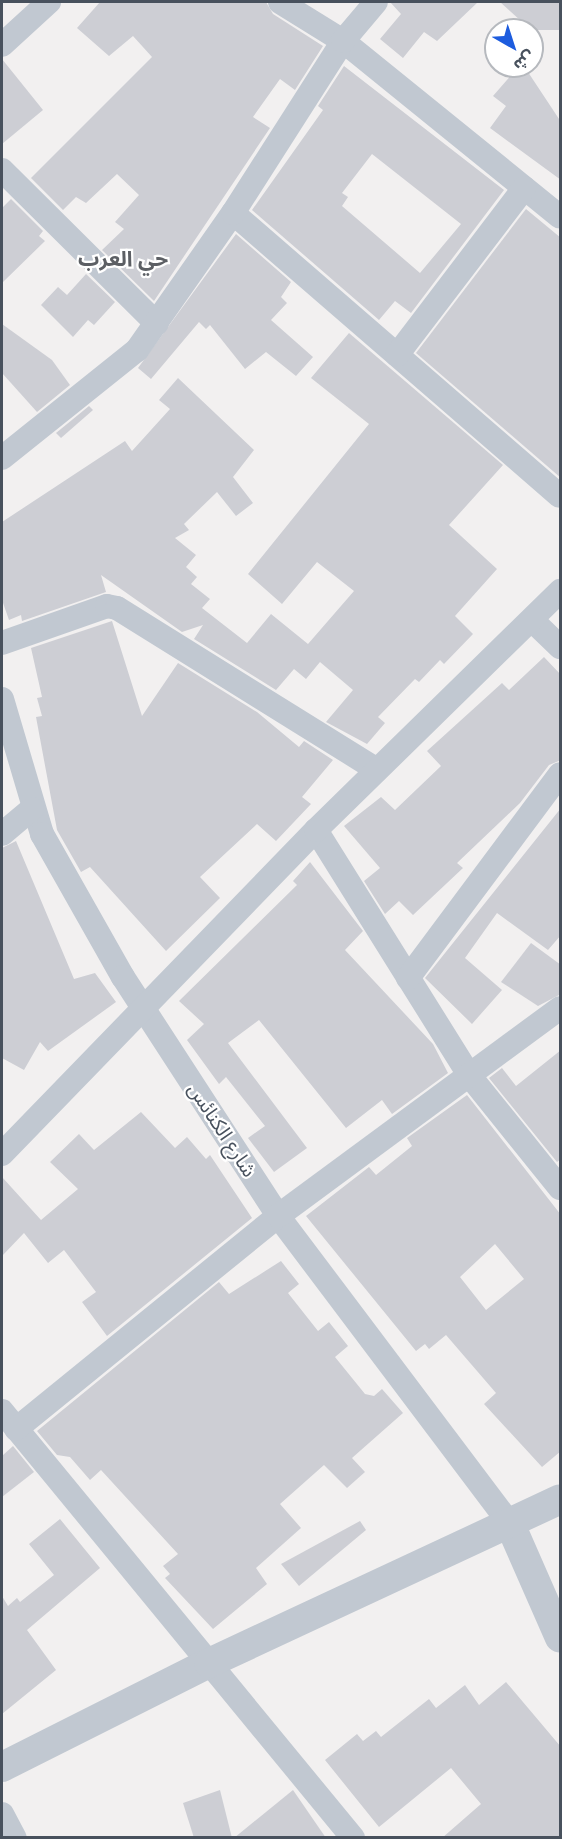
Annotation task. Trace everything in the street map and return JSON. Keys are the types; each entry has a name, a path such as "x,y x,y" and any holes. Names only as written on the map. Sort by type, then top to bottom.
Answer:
{"street":[{"path":"2,45 49,2"},
{"path":"280,2 343,41 561,217"},
{"path":"2,458 102,384 158,324 233,213 343,41 376,2"},
{"path":"2,170 158,324"},
{"path":"397,355 524,188"},
{"path":"233,213 561,496"},
{"path":"2,1154 316,830 561,591"},
{"path":"2,643 107,606 117,608 377,770"},
{"path":"532,620 561,646"},
{"name":"شارع الكنائس","path":"2,699 32,809 142,1009 278,1216 510,1524"},
{"path":"408,978 561,774"},
{"path":"2,834 32,809"},
{"path":"316,830 469,1075 561,1188"},
{"path":"353,1838 9,1420 278,1216 561,1008"},
{"path":"2,1767 209,1663 561,1499"},
{"path":"510,1524 561,1638"},
{"path":"2,1814 15,1838"}],"building":[{"path":"100,2 266,2 273,14 323,46 295,90 280,79 253,117 270,128 154,301 102,250 124,229 115,222 139,195 117,174 86,203 76,197 63,210 31,178 152,57 133,36 109,56 77,28"},
{"path":"390,2 478,2 437,41 424,32 403,58 380,39 401,14"},
{"path":"500,2 561,2 561,30 544,30 544,18 518,18"},
{"path":"2,59 43,110 2,144"},
{"path":"344,66 504,190 411,313 395,301 379,320 252,210 323,110 318,106","holes":["372,154 461,224 420,273 342,206 348,197 342,193"]},
{"path":"509,78 532,78 561,122 561,180 490,128 506,106 493,96"},
{"path":"11,199 43,231 39,236 45,241 2,283 2,208"},
{"path":"526,209 561,238 561,478 416,353"},
{"path":"236,234 291,282 281,297 287,303 271,320 313,357 296,376 266,352 245,369 210,325 206,329 199,322 151,379 138,368"},
{"path":"86,274 115,302 94,325 88,320 73,337 41,305 58,287 67,295"},
{"path":"2,324 52,360 70,385 37,412 2,373"},
{"path":"349,333 503,465 449,525 497,569 455,616 473,634 444,664 440,660 419,682 415,679 378,717 385,723 367,744 326,722 353,690 320,662 306,679 294,669 276,690 194,639 203,625 182,632 101,575 106,592 22,621 21,615 9,620 2,600 2,522 125,441 132,451 170,409 159,400 178,378 254,450 233,477 253,503 236,516 217,492 184,524 189,530 175,538 196,555 186,567 197,577 191,584 210,599 202,608 247,643 271,614 308,644 354,591 317,562 282,604 248,574 369,424 311,378"},
{"path":"89,406 93,410 61,438 56,433"},
{"path":"112,621 142,716 178,663 257,712 299,747 304,741 333,760 302,797 311,804 276,841 257,824 200,877 220,898 166,951 90,867 81,872 57,830 36,717 42,716 37,698 42,697 31,648"},
{"path":"544,657 561,675 561,760 549,765 520,803 457,863 463,868 413,915 399,901 385,914 364,881 380,868 344,826 381,797 395,810 441,766 427,751 502,683 509,690"},
{"path":"561,808 561,935 548,950 497,913 465,958 502,990 472,1024 425,978"},
{"path":"16,841 74,979 95,973 116,1002 48,1051 40,1042 24,1070 2,1058 2,848"},
{"path":"310,862 363,931 345,950 433,1044 448,1073 392,1114 382,1100 346,1128 259,1020 228,1043 307,1148 274,1172 248,1138 265,1126 226,1077 219,1084 187,1040 204,1024 179,1001 297,885 293,881"},
{"path":"531,943 561,965 561,994 538,1006 501,982"},
{"path":"561,1050 561,1159 557,1162 489,1078 502,1068 516,1086"},
{"path":"467,1095 561,1215 561,1451 542,1467 484,1404 496,1393 446,1335 429,1349 425,1344 416,1351 306,1216 369,1167 376,1175 412,1146 407,1138","holes":["495,1244 524,1279 486,1310 460,1277"]},
{"path":"141,1112 175,1148 187,1137 206,1159 210,1155 252,1218 107,1336 82,1302 96,1292 64,1250 48,1263 24,1233 2,1256 2,1177 41,1220 78,1189 50,1162 79,1134 94,1150"},
{"path":"281,1261 299,1284 288,1293 318,1331 329,1322 348,1346 335,1357 365,1394 374,1396 382,1389 403,1413 352,1458 365,1472 347,1488 324,1465 280,1504 301,1528 256,1568 267,1584 213,1629 165,1578 170,1574 163,1566 178,1554 101,1470 90,1480 70,1457 57,1455 37,1431 219,1282 229,1294"},
{"path":"13,1446 34,1472 2,1497 2,1456"},
{"path":"60,1519 100,1568 27,1630 56,1670 2,1714 2,1596 8,1606 17,1598 20,1602 54,1575 29,1544"},
{"path":"360,1521 366,1530 299,1586 281,1564"},
{"path":"506,1682 561,1747 561,1838 442,1838 481,1804 451,1768 379,1827 325,1760 357,1734 363,1741 376,1731 381,1737 429,1699 436,1708 465,1685 479,1705"},
{"path":"220,1790 232,1838 194,1838 183,1803"},
{"path":"293,1790 326,1838 234,1838"}],"district":[{"name":"حي العرب","path":"123,259"}]}
